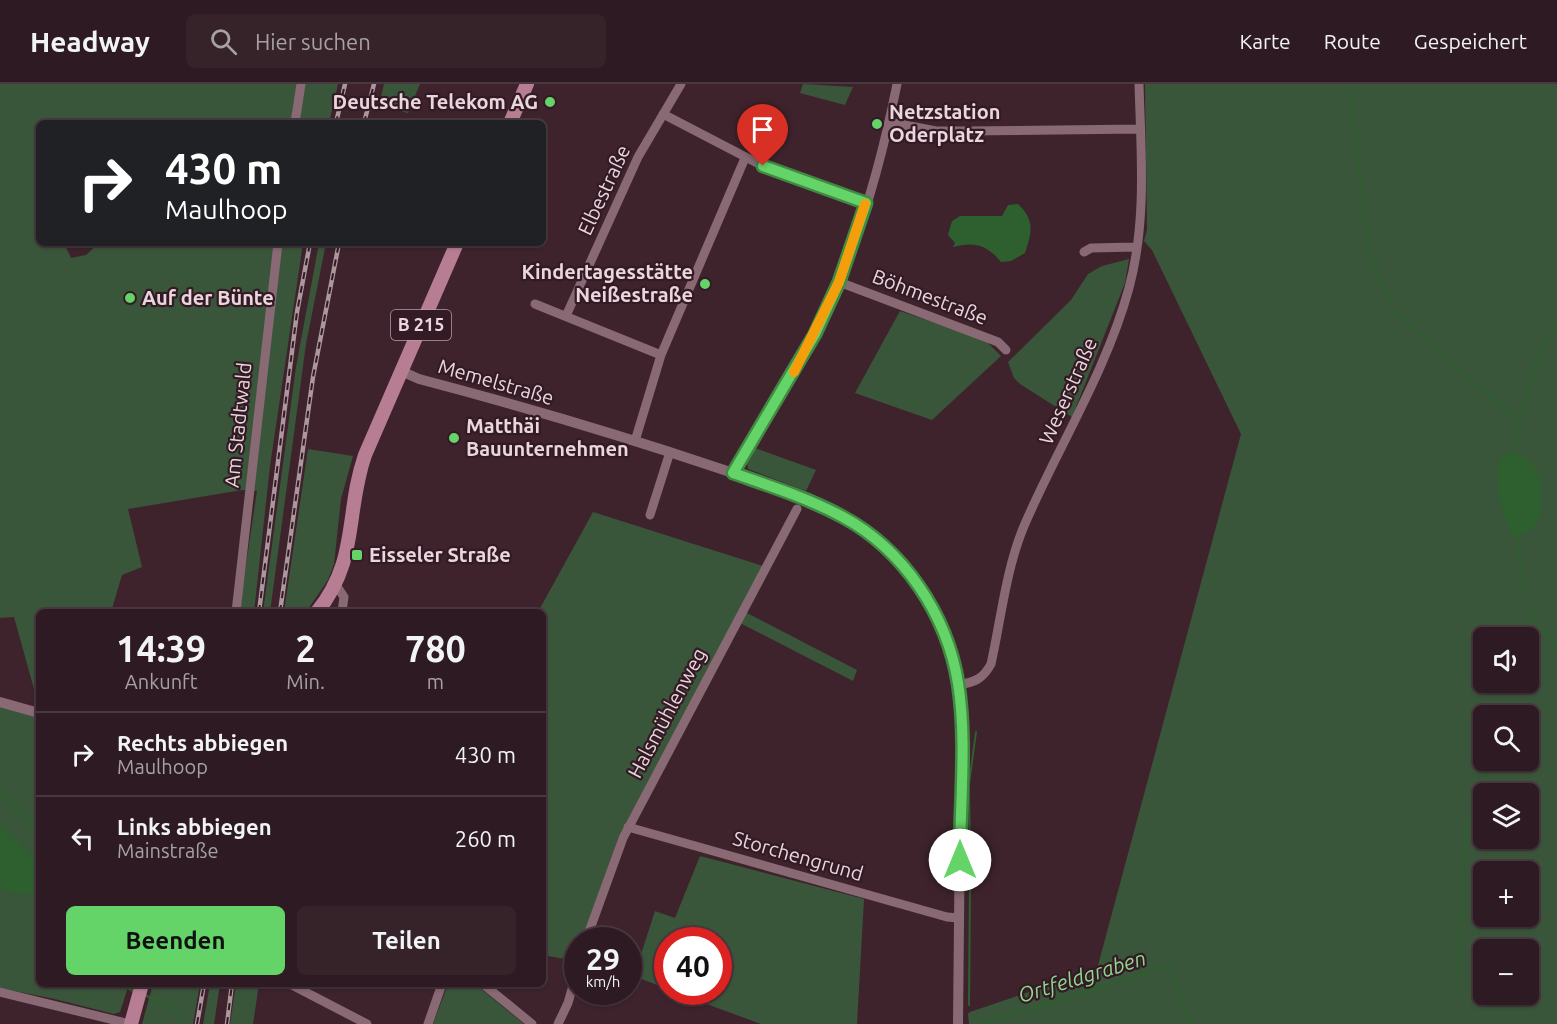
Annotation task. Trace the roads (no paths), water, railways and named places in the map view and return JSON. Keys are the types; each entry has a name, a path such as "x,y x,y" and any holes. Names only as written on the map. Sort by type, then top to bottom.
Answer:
{"main road":[{"path":"511,120 527,84"},
{"name":"B 215","path":"319,609 336,585 349,548 360,470 456,246"},
{"path":"131,1024 141,987"}],"street":[{"path":"295,120 301,84"},
{"name":"Elbestraße","path":"566,316 638,157 681,84"},
{"path":"733,473 808,347 839,282 866,203 889,122 897,84"},
{"name":"Weserstraße","path":"958,685 977,681 986,674 991,664 1018,544 1074,426 1129,288 1141,222 1139,84"},
{"path":"663,114 745,158 804,183 866,203"},
{"path":"889,122 954,131 1140,129"},
{"path":"635,441 661,355 745,158"},
{"name":"Am Stadtwald","path":"236,609 278,246"},
{"path":"1084,252 1091,248 1136,247"},
{"name":"Böhmestraße","path":"839,282 998,342 1006,350"},
{"path":"535,304 661,355"},
{"name":"Memelstraße","path":"401,371 419,379 670,452 823,507 852,522 883,545 913,578 930,604 952,657 958,685 961,722 958,1024"},
{"path":"650,515 670,452"},
{"name":"Halsmühlenweg","path":"590,927 610,869 628,827 797,509"},
{"path":"336,585 344,597 342,609"},
{"path":"0,702 36,712"},
{"name":"Storchengrund","path":"628,827 947,917 959,918"},
{"path":"296,987 367,1024"},
{"path":"428,1024 441,987"},
{"path":"487,987 532,1024"},
{"path":"0,992 131,1024"},
{"path":"558,1024 567,1005"}],"waterway":[{"path":"1349,84 1368,243 1392,310 1520,423"},
{"path":"1512,454 1533,368 1557,322"},
{"path":"1517,535 1527,595"},
{"path":"1530,609 1541,628 1557,645"},
{"path":"1512,705 1517,693"},
{"name":"Ortfeldgraben","path":"970,867 969,784 976,732"},
{"path":"1458,981 1465,831 1486,771"},
{"path":"0,792 36,830"},
{"name":"Ortfeldgraben","path":"969,1005 970,884"},
{"name":"Ortfeldgraben","path":"980,1024 1167,967 1193,1024"},
{"path":"125,987 135,992"},
{"path":"143,994 182,1014"}],"railway":[{"path":"337,120 345,84"},
{"path":"365,120 374,84"},
{"path":"259,609 297,312 309,246"},
{"path":"280,609 313,377 338,246"},
{"path":"197,1024 203,987"},
{"path":"227,1024 232,987"}],"place":[{"name":"Deutsche Telekom AG","path":"550,102"},
{"name":"Netzstation Oderplatz","path":"877,124"},
{"name":"Kindertagesstätte Neißestraße","path":"705,284"},
{"name":"Auf der Bünte","path":"130,298"},
{"name":"Matthäi Bauunternehmen","path":"454,438"},
{"name":"Eisseler Straße","path":"357,555"}]}
